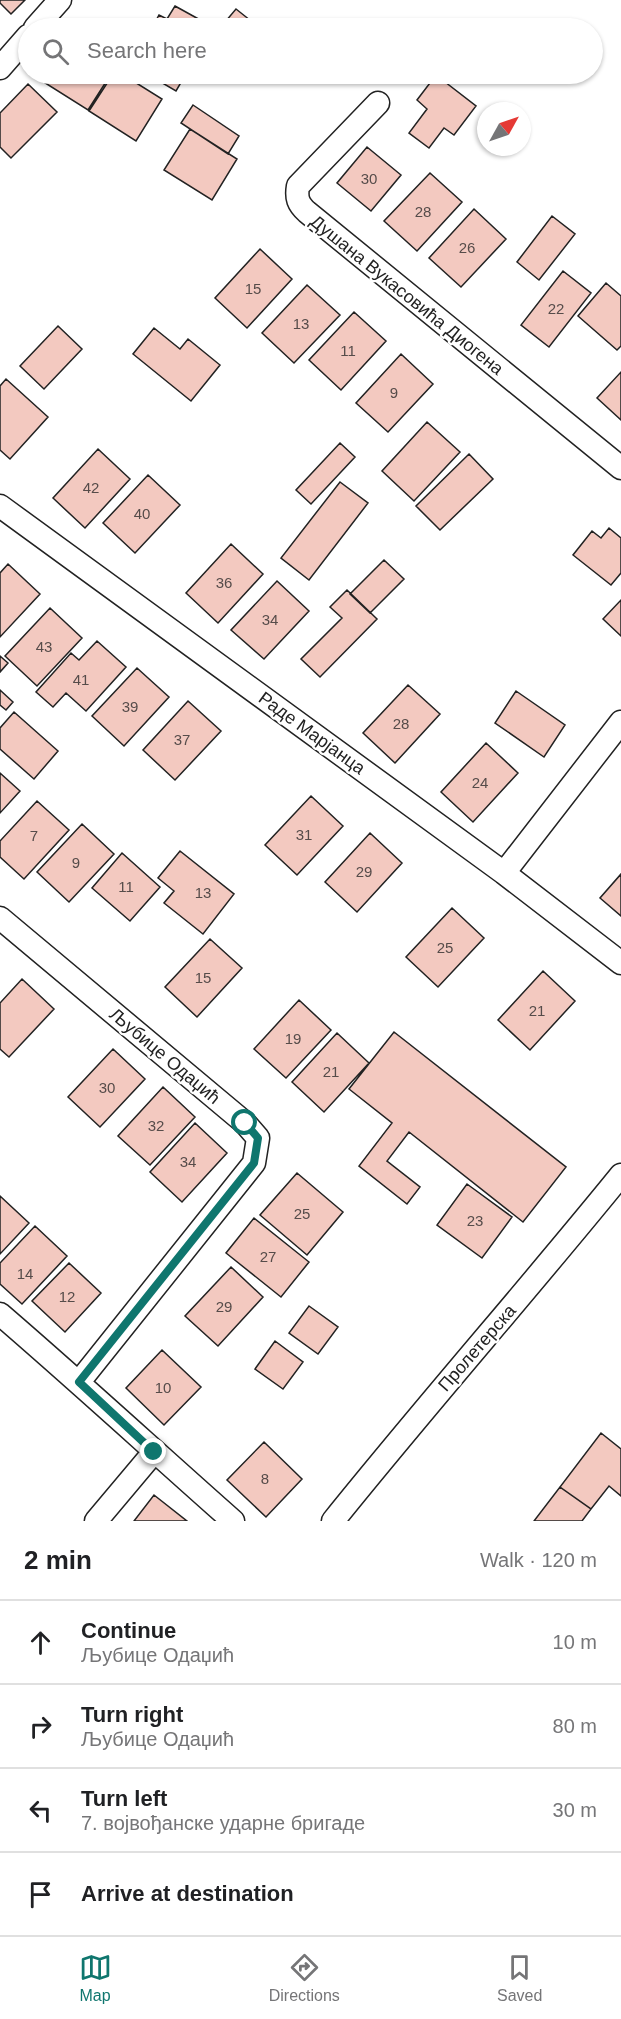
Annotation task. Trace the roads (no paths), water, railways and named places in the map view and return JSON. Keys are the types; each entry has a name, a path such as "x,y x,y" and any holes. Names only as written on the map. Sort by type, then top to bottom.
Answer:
{"street":[{"path":"44,18 60,0"},
{"path":"0,68 18,47"},
{"name":"Душана Вукасовића Диогена","path":"378,103 298,186 299,204 621,468"},
{"name":"Раде Марјанца","path":"3,514 504,873 621,963"},
{"path":"504,873 621,722"},
{"name":"Љубице Одаџић","path":"0,918 245,1123 258,1138 254,1163 79,1382"},
{"name":"Пролетерска","path":"333,1521 621,1175"},
{"path":"0,1314 233,1521"},
{"path":"96,1521 154,1452"}]}
